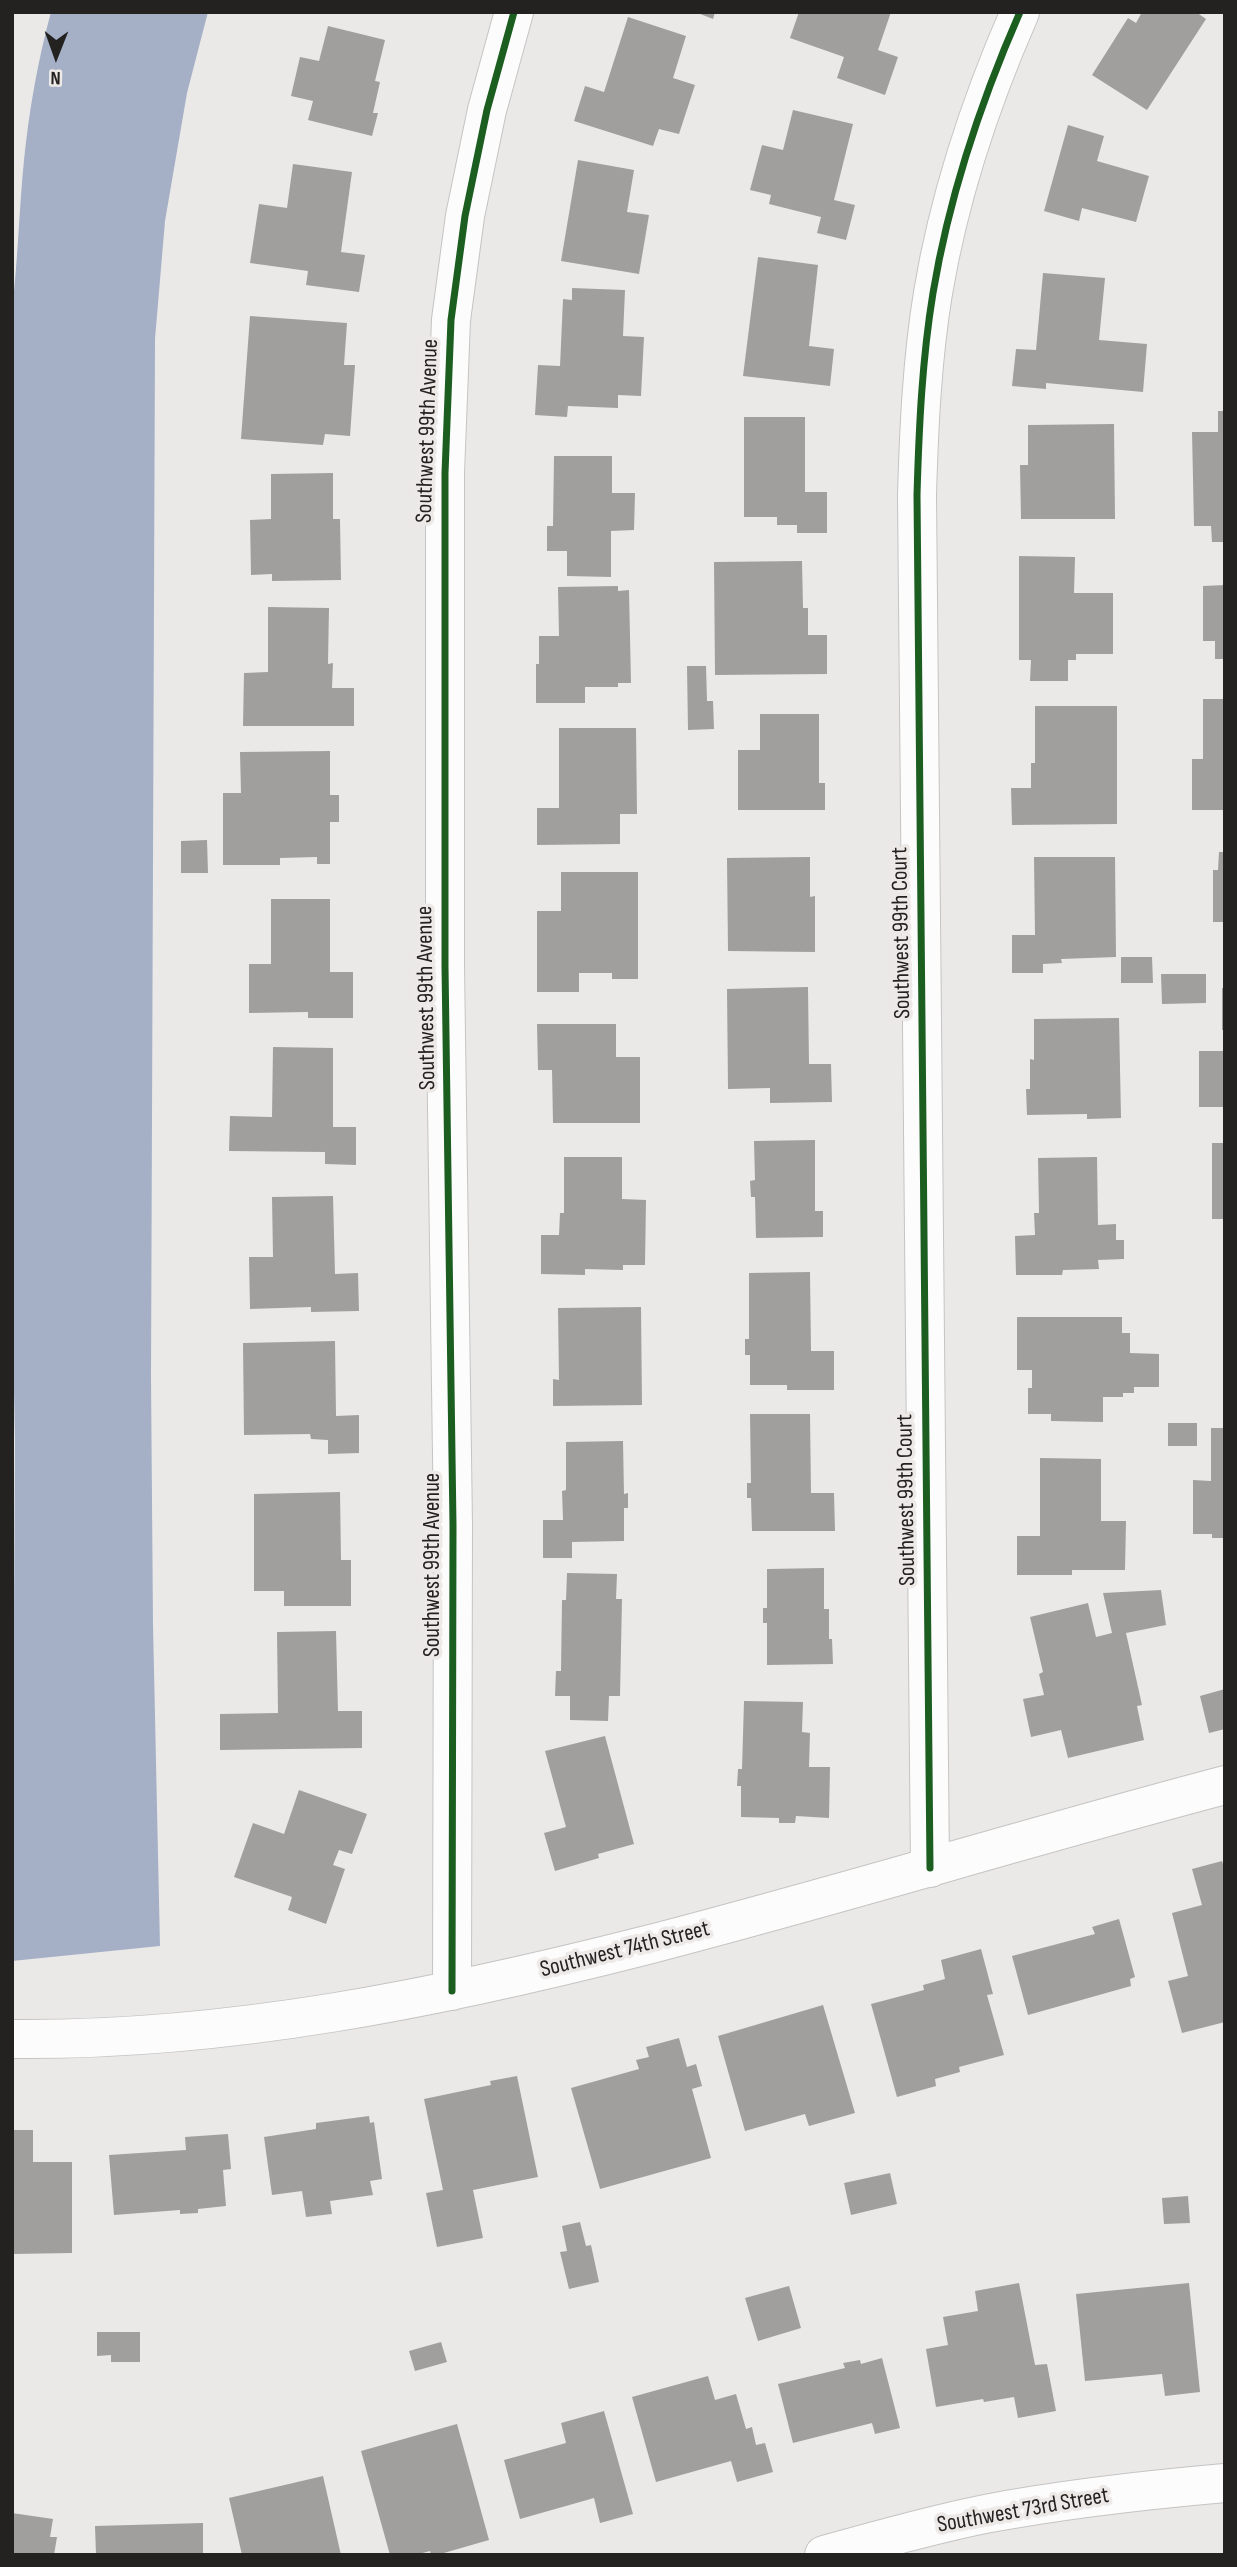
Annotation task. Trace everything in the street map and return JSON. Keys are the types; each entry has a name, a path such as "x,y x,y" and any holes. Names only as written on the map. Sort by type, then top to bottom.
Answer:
{"street":[{"name":"Southwest 99th Avenue","path":"452,1991 453,1525 445,966 445,460 451,320 465,216 494,84 514,12"},
{"name":"Southwest 99th Court","path":"930,1868 918,523 920,415 933,291 956,189 993,79 1020,12"},
{"name":"Southwest 74th Street","path":"12,2039 111,2037 286,2020 452,1991 560,1967 743,1920 1225,1785"},
{"name":"Southwest 73rd Street","path":"824,2555 913,2530 986,2514 1084,2499 1225,2483"}],"water":[{"path":"51,12 208,12 187,93 165,221 155,339 151,1376 160,1946 12,1961 15,1440 12,1294 12,310 29,123"}],"building":[{"path":"695,12 715,12 713,19"},
{"path":"799,12 891,12 878,50 898,57 885,95 837,78 844,57 790,38"},
{"path":"1142,12 1196,12 1206,19 1147,110 1092,75 1128,18 1136,23"},
{"path":"628,17 686,36 673,78 695,85 679,134 659,129 653,146 574,121 585,86 604,92"},
{"path":"328,26 385,40 375,81 380,82 373,113 378,113 372,136 308,120 313,101 291,96 300,57 319,61"},
{"path":"793,110 853,124 834,200 855,205 846,240 817,233 821,217 769,204 771,195 750,190 762,145 783,150"},
{"path":"1068,125 1104,136 1097,161 1149,176 1136,222 1082,208 1079,221 1044,211"},
{"path":"578,160 634,170 627,212 649,215 639,274 561,261"},
{"path":"293,164 352,172 341,252 365,255 359,292 306,285 308,271 250,263 259,204 287,208"},
{"path":"758,257 818,265 809,346 834,349 830,386 743,376"},
{"path":"1043,273 1105,278 1099,340 1147,344 1143,392 1046,383 1046,389 1012,386 1016,349 1036,350"},
{"path":"572,288 625,290 623,336 644,337 641,396 618,395 618,408 568,406 567,417 535,415 538,365 560,366 563,299 572,300"},
{"path":"250,316 347,323 344,365 355,365 350,436 325,434 323,445 241,439"},
{"path":"1218,411 1225,411 1225,542 1212,542 1211,526 1194,526 1192,432 1218,432"},
{"path":"744,417 805,417 805,492 827,492 827,533 797,533 797,525 777,525 777,517 744,517"},
{"path":"1114,424 1115,519 1021,519 1020,465 1028,465 1028,425"},
{"path":"554,456 612,456 612,493 635,493 634,530 611,531 611,577 567,576 567,551 547,551 547,526 553,526"},
{"path":"333,473 333,519 340,519 341,580 272,581 272,574 251,575 250,520 271,519 271,474"},
{"path":"1019,556 1075,557 1074,593 1113,593 1113,654 1076,654 1076,660 1068,660 1068,681 1030,681 1031,660 1019,660"},
{"path":"802,561 803,608 808,608 808,635 827,635 827,674 715,675 714,562"},
{"path":"1225,585 1225,659 1215,659 1215,641 1203,641 1203,586"},
{"path":"618,586 618,591 629,590 631,683 618,683 618,687 585,687 585,703 536,703 539,636 559,636 558,587"},
{"path":"268,607 329,608 328,664 333,663 332,688 354,688 354,726 243,726 244,673 268,672"},
{"path":"687,666 706,666 707,701 713,701 714,729 688,730"},
{"path":"1203,699 1225,699 1225,810 1192,810 1192,759 1203,759"},
{"path":"1035,706 1117,706 1117,824 1012,825 1011,788 1031,788 1031,763 1035,763"},
{"path":"760,714 819,714 819,783 825,783 825,810 738,810 738,750 760,750"},
{"path":"559,728 636,728 637,814 620,814 620,844 537,845 537,808 559,808"},
{"path":"330,751 330,795 339,795 339,822 330,822 330,864 317,864 317,857 280,858 280,865 223,865 223,793 241,793 240,752"},
{"path":"207,840 208,873 181,873 181,841"},
{"path":"1219,852 1225,852 1225,922 1213,922 1213,870 1218,870"},
{"path":"810,857 810,897 815,896 815,952 728,951 727,858"},
{"path":"1034,857 1115,857 1116,957 1061,959 1062,963 1043,964 1043,973 1012,973 1012,935 1035,935"},
{"path":"561,872 638,872 638,979 612,979 612,973 579,973 579,992 537,992 537,911 561,911"},
{"path":"271,899 330,899 330,972 353,972 353,1018 308,1018 308,1012 249,1013 249,964 271,964"},
{"path":"1121,957 1152,957 1153,983 1121,983"},
{"path":"1161,974 1206,974 1206,1003 1162,1004"},
{"path":"808,987 809,1064 831,1064 832,1102 770,1103 770,1088 728,1089 727,989"},
{"path":"1222,988 1225,988 1225,1030 1222,1030"},
{"path":"1119,1018 1121,1118 1087,1119 1087,1114 1027,1115 1026,1089 1030,1089 1030,1059 1034,1060 1034,1019"},
{"path":"537,1024 616,1024 616,1057 640,1057 640,1123 553,1123 552,1070 538,1070"},
{"path":"273,1047 333,1048 333,1127 356,1127 356,1165 325,1164 325,1152 229,1151 230,1116 272,1117"},
{"path":"1199,1051 1225,1051 1225,1107 1199,1107"},
{"path":"815,1140 815,1211 823,1211 823,1237 756,1238 755,1197 751,1197 750,1181 755,1180 754,1141"},
{"path":"1212,1143 1225,1143 1225,1219 1212,1219"},
{"path":"564,1157 622,1157 622,1199 646,1200 645,1265 623,1265 623,1270 585,1269 585,1275 541,1274 541,1235 559,1235 560,1213 564,1213"},
{"path":"1097,1157 1098,1225 1116,1224 1116,1240 1124,1240 1124,1259 1098,1260 1099,1269 1063,1270 1062,1275 1016,1275 1015,1236 1035,1235 1034,1213 1039,1213 1038,1158"},
{"path":"333,1196 335,1274 358,1273 359,1311 311,1312 311,1307 250,1309 249,1257 273,1257 272,1197"},
{"path":"810,1272 811,1351 834,1351 834,1390 787,1390 787,1385 750,1385 750,1355 745,1355 745,1339 749,1339 749,1273"},
{"path":"641,1307 642,1405 553,1406 553,1379 559,1380 558,1308"},
{"path":"1017,1317 1122,1317 1122,1333 1130,1333 1130,1353 1159,1354 1159,1387 1134,1387 1134,1393 1123,1393 1123,1397 1103,1397 1103,1422 1051,1421 1051,1414 1028,1414 1028,1388 1032,1388 1032,1370 1017,1370"},
{"path":"335,1341 336,1416 359,1415 359,1453 328,1454 328,1440 311,1439 310,1434 244,1435 243,1343"},
{"path":"750,1414 810,1414 811,1493 834,1493 835,1531 752,1531 751,1498 747,1498 747,1483 751,1483"},
{"path":"1168,1423 1197,1423 1197,1446 1168,1446"},
{"path":"1211,1428 1225,1428 1225,1538 1212,1538 1212,1534 1193,1534 1193,1480 1211,1481"},
{"path":"623,1441 624,1494 628,1493 628,1508 624,1508 624,1541 572,1542 572,1558 543,1558 543,1520 563,1520 562,1491 566,1490 566,1442"},
{"path":"1040,1458 1101,1459 1101,1521 1126,1521 1125,1570 1072,1570 1072,1575 1017,1575 1017,1536 1040,1536"},
{"path":"340,1492 341,1560 351,1560 351,1606 284,1606 284,1591 254,1591 254,1494"},
{"path":"824,1568 824,1609 829,1609 829,1639 832,1639 833,1664 767,1665 767,1623 763,1623 763,1608 767,1608 767,1569"},
{"path":"567,1573 617,1574 616,1599 622,1599 620,1696 609,1696 608,1721 570,1720 570,1696 555,1696 556,1671 561,1671 562,1600 566,1600"},
{"path":"1161,1590 1166,1625 1126,1633 1142,1705 1137,1706 1144,1740 1068,1758 1061,1730 1031,1737 1023,1699 1044,1695 1039,1674 1043,1672 1030,1617 1088,1603 1096,1637 1112,1633 1103,1593"},
{"path":"336,1631 338,1711 362,1711 362,1748 220,1750 220,1714 278,1713 277,1632"},
{"path":"1225,1689 1225,1729 1209,1733 1200,1696"},
{"path":"744,1701 803,1702 802,1732 810,1733 809,1767 830,1767 829,1818 796,1816 795,1823 779,1823 779,1818 741,1817 741,1786 737,1786 738,1769 742,1769"},
{"path":"605,1736 634,1844 598,1854 599,1858 555,1871 544,1833 566,1827 545,1751"},
{"path":"299,1790 367,1814 352,1854 339,1850 333,1865 345,1869 326,1924 288,1910 292,1897 234,1877 253,1823 284,1834"},
{"path":"1222,1861 1225,1870 1225,2022 1182,2033 1168,1981 1188,1976 1172,1913 1202,1905 1192,1869"},
{"path":"1119,1919 1135,1977 1130,1979 1131,1986 1028,2015 1012,1956 1095,1934 1092,1927"},
{"path":"981,1949 993,1994 987,1995 1004,2055 959,2067 960,2072 935,2079 936,2086 897,2097 871,2004 924,1990 923,1985 945,1979 941,1960"},
{"path":"823,2005 855,2113 809,2126 805,2114 745,2131 718,2036"},
{"path":"679,2038 687,2067 696,2064 702,2086 692,2089 711,2158 600,2189 571,2088 639,2069 636,2060 649,2057 646,2047"},
{"path":"517,2076 538,2177 473,2190 483,2238 437,2247 426,2193 443,2190 424,2099 491,2085 490,2081"},
{"path":"369,2116 370,2123 374,2122 382,2179 370,2181 373,2195 330,2201 332,2214 306,2217 302,2191 272,2195 264,2137 316,2129 316,2123"},
{"path":"12,2130 33,2130 33,2162 72,2162 72,2253 12,2254"},
{"path":"228,2134 231,2169 223,2170 226,2206 198,2209 198,2213 180,2214 180,2210 114,2215 109,2155 186,2150 185,2137"},
{"path":"890,2173 897,2204 851,2215 844,2183"},
{"path":"1188,2196 1190,2223 1164,2224 1162,2198"},
{"path":"580,2222 586,2246 591,2245 599,2282 569,2289 560,2252 567,2251 562,2226"},
{"path":"1019,2283 1035,2365 1047,2364 1056,2411 1018,2418 1014,2397 936,2407 926,2349 948,2345 943,2317 978,2311 975,2291"},
{"path":"1189,2283 1200,2392 1165,2396 1162,2374 1085,2381 1076,2294"},
{"path":"789,2286 801,2328 758,2341 745,2298"},
{"path":"97,2332 140,2332 140,2362 111,2362 111,2355 97,2356"},
{"path":"441,2342 447,2362 415,2371 409,2351"},
{"path":"882,2358 900,2428 875,2434 872,2423 793,2443 778,2384 845,2368 843,2363 860,2360 861,2364"},
{"path":"708,2376 715,2400 736,2394 746,2429 752,2427 756,2445 765,2443 773,2472 737,2482 731,2461 656,2482 632,2397"},
{"path":"604,2411 633,2514 600,2523 594,2498 520,2519 504,2460 566,2443 561,2423"},
{"path":"457,2424 489,2540 437,2555 431,2555 430,2551 415,2555 390,2555 361,2451"},
{"path":"323,2476 341,2555 242,2555 229,2498"},
{"path":"12,2513 53,2519 50,2537 57,2537 54,2555 12,2555"},
{"path":"203,2523 203,2555 96,2555 95,2526"}],"cycle path":[{"path":"452,1991 453,1525 445,966 445,473 451,320 465,216 487,110 514,12"},
{"path":"930,1868 917,495 919,444 929,318 948,221 957,185 992,80 1020,12"}]}
